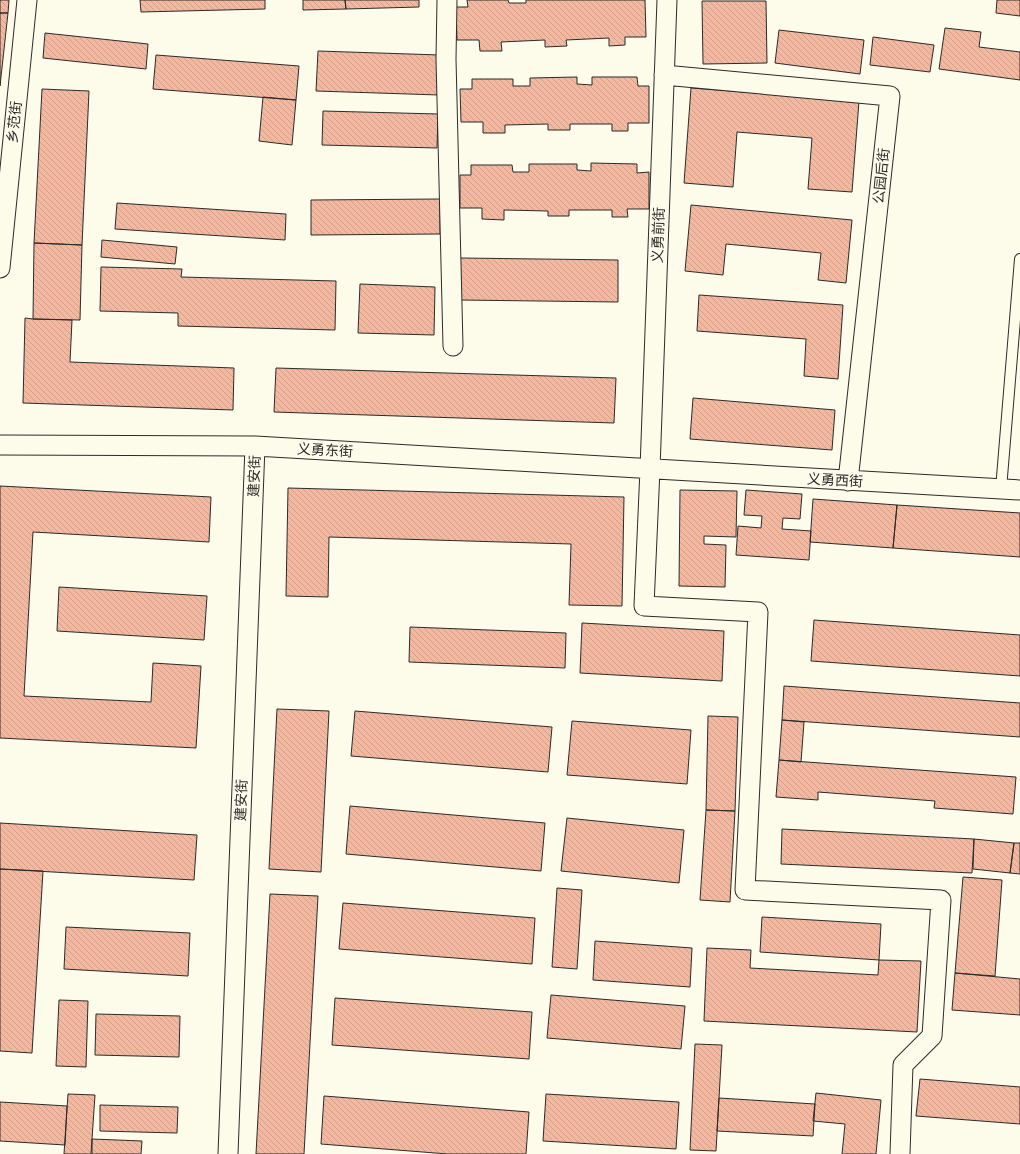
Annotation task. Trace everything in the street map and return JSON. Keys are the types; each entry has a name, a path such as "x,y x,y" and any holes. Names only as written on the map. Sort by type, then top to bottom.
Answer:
{"street":[{"name":"乡范街","path":"0,268 26,0"},
{"path":"447,0 446,59 452,346"},
{"name":"义勇前街","path":"667,0 644,606 758,612 745,890 941,900 932,1036 903,1065 900,1154"},
{"name":"公园后街","path":"664,75 890,96 848,481"},
{"name":"义勇东街","path":"0,445 255,446 650,469"},
{"name":"建安街","path":"228,1154 255,446"},
{"name":"义勇西街","path":"650,469 1020,490"}],"lane":[{"path":"1001,489 1020,259"}],"building":[{"path":"0,0 9,0 8,13 0,13"},
{"path":"140,0 265,0 265,9 141,12"},
{"path":"303,0 345,0 346,9 303,10"},
{"path":"345,0 419,0 419,7 346,9"},
{"path":"467,0 508,0 509,3 526,3 526,0 645,0 646,37 625,37 625,45 609,46 609,38 566,40 567,46 545,47 545,40 501,42 502,51 480,51 479,40 457,40 456,7 468,7"},
{"path":"997,0 1020,0 1020,16 996,13"},
{"path":"702,1 766,1 767,63 703,64"},
{"path":"0,13 8,13 0,86"},
{"path":"945,28 981,32 979,47 1020,52 1020,80 939,69"},
{"path":"779,30 864,40 860,74 775,63"},
{"path":"45,33 148,44 146,69 43,58"},
{"path":"873,37 934,45 930,72 870,65"},
{"path":"318,51 440,55 439,95 316,91"},
{"path":"156,55 299,66 296,100 153,89"},
{"path":"577,77 577,84 592,85 592,77 637,77 638,86 649,86 649,123 628,123 628,131 612,131 612,124 570,124 570,130 548,130 548,124 505,125 505,133 483,133 483,122 461,122 460,89 472,89 472,79 513,79 513,86 530,86 530,78"},
{"path":"691,88 859,101 852,192 808,189 812,138 737,132 733,187 684,183"},
{"path":"42,89 89,91 82,245 34,243"},
{"path":"263,97 296,100 292,145 259,141"},
{"path":"323,111 438,114 437,148 322,145"},
{"path":"591,163 637,164 637,173 649,172 649,209 627,209 628,217 612,217 612,210 569,210 569,216 548,216 548,211 504,210 504,220 482,219 482,208 460,208 460,175 471,175 471,165 512,165 513,172 529,172 529,164 577,164 577,170 591,171"},
{"path":"440,199 440,234 311,235 311,200"},
{"path":"117,203 286,214 285,240 115,229"},
{"path":"691,205 852,220 846,283 818,280 821,253 726,244 723,275 685,271"},
{"path":"102,240 177,247 175,264 101,257"},
{"path":"34,243 82,245 80,320 33,319"},
{"path":"460,258 618,260 618,302 459,300"},
{"path":"101,267 182,269 181,277 336,281 335,330 178,326 178,313 100,311"},
{"path":"360,284 435,287 434,335 358,333"},
{"path":"699,295 843,305 838,379 804,376 806,339 697,331"},
{"path":"25,318 72,320 70,362 234,368 233,410 23,403"},
{"path":"276,368 616,378 614,423 274,412"},
{"path":"693,398 835,410 832,450 690,439"},
{"path":"0,486 211,497 209,542 33,532 24,696 151,702 153,663 201,666 196,748 0,738"},
{"path":"288,488 624,497 622,606 569,605 571,544 329,537 328,597 286,596"},
{"path":"680,490 737,491 736,537 704,536 704,544 726,545 725,587 679,586"},
{"path":"746,490 802,494 800,519 783,518 782,529 811,531 809,560 736,555 738,526 761,528 762,516 744,515"},
{"path":"813,499 897,505 893,548 810,542"},
{"path":"897,505 1020,513 1020,557 893,548"},
{"path":"59,587 207,596 204,640 57,631"},
{"path":"814,620 1020,635 1020,676 811,661"},
{"path":"582,623 724,631 722,681 580,673"},
{"path":"410,627 566,633 565,668 409,662"},
{"path":"784,686 1020,703 1020,737 782,720"},
{"path":"277,709 329,711 321,872 269,869"},
{"path":"355,711 552,727 548,772 351,756"},
{"path":"708,716 738,717 735,811 706,810"},
{"path":"782,720 804,722 801,762 779,760"},
{"path":"572,721 691,730 687,784 567,775"},
{"path":"779,760 1016,777 1013,814 934,808 935,801 818,792 818,800 776,797"},
{"path":"350,806 545,823 541,871 346,854"},
{"path":"706,810 735,811 730,902 700,900"},
{"path":"567,818 684,830 679,883 561,871"},
{"path":"0,823 197,835 194,880 0,869"},
{"path":"782,829 974,839 972,873 781,864"},
{"path":"974,839 1014,843 1010,873 973,869"},
{"path":"1014,843 1020,843 1020,874 1010,873"},
{"path":"0,869 43,871 32,1053 0,1051"},
{"path":"963,877 1002,880 995,976 955,973"},
{"path":"557,888 582,890 577,969 552,967"},
{"path":"270,894 318,896 304,1154 256,1154"},
{"path":"343,903 535,918 532,964 339,949"},
{"path":"762,917 881,924 879,960 760,952"},
{"path":"66,927 190,933 188,976 64,969"},
{"path":"595,941 692,948 690,987 593,980"},
{"path":"707,948 751,950 750,968 878,975 879,960 921,961 917,1032 704,1021"},
{"path":"955,973 1020,979 1020,1015 952,1010"},
{"path":"551,995 685,1006 681,1049 547,1038"},
{"path":"335,998 532,1012 529,1059 332,1045"},
{"path":"59,1000 88,1001 86,1067 56,1066"},
{"path":"96,1014 180,1016 179,1057 95,1055"},
{"path":"695,1044 722,1045 716,1151 690,1150"},
{"path":"920,1079 1020,1087 1020,1124 916,1116"},
{"path":"816,1093 881,1100 876,1154 842,1154 845,1124 813,1121"},
{"path":"68,1094 95,1095 91,1154 64,1154"},
{"path":"546,1094 679,1102 676,1149 543,1141"},
{"path":"324,1096 529,1112 526,1154 448,1154 321,1144"},
{"path":"719,1098 815,1104 813,1136 717,1131"},
{"path":"0,1102 67,1106 65,1145 0,1141"},
{"path":"100,1105 178,1107 177,1133 100,1131"},
{"path":"92,1139 142,1141 141,1154 92,1154"}]}
